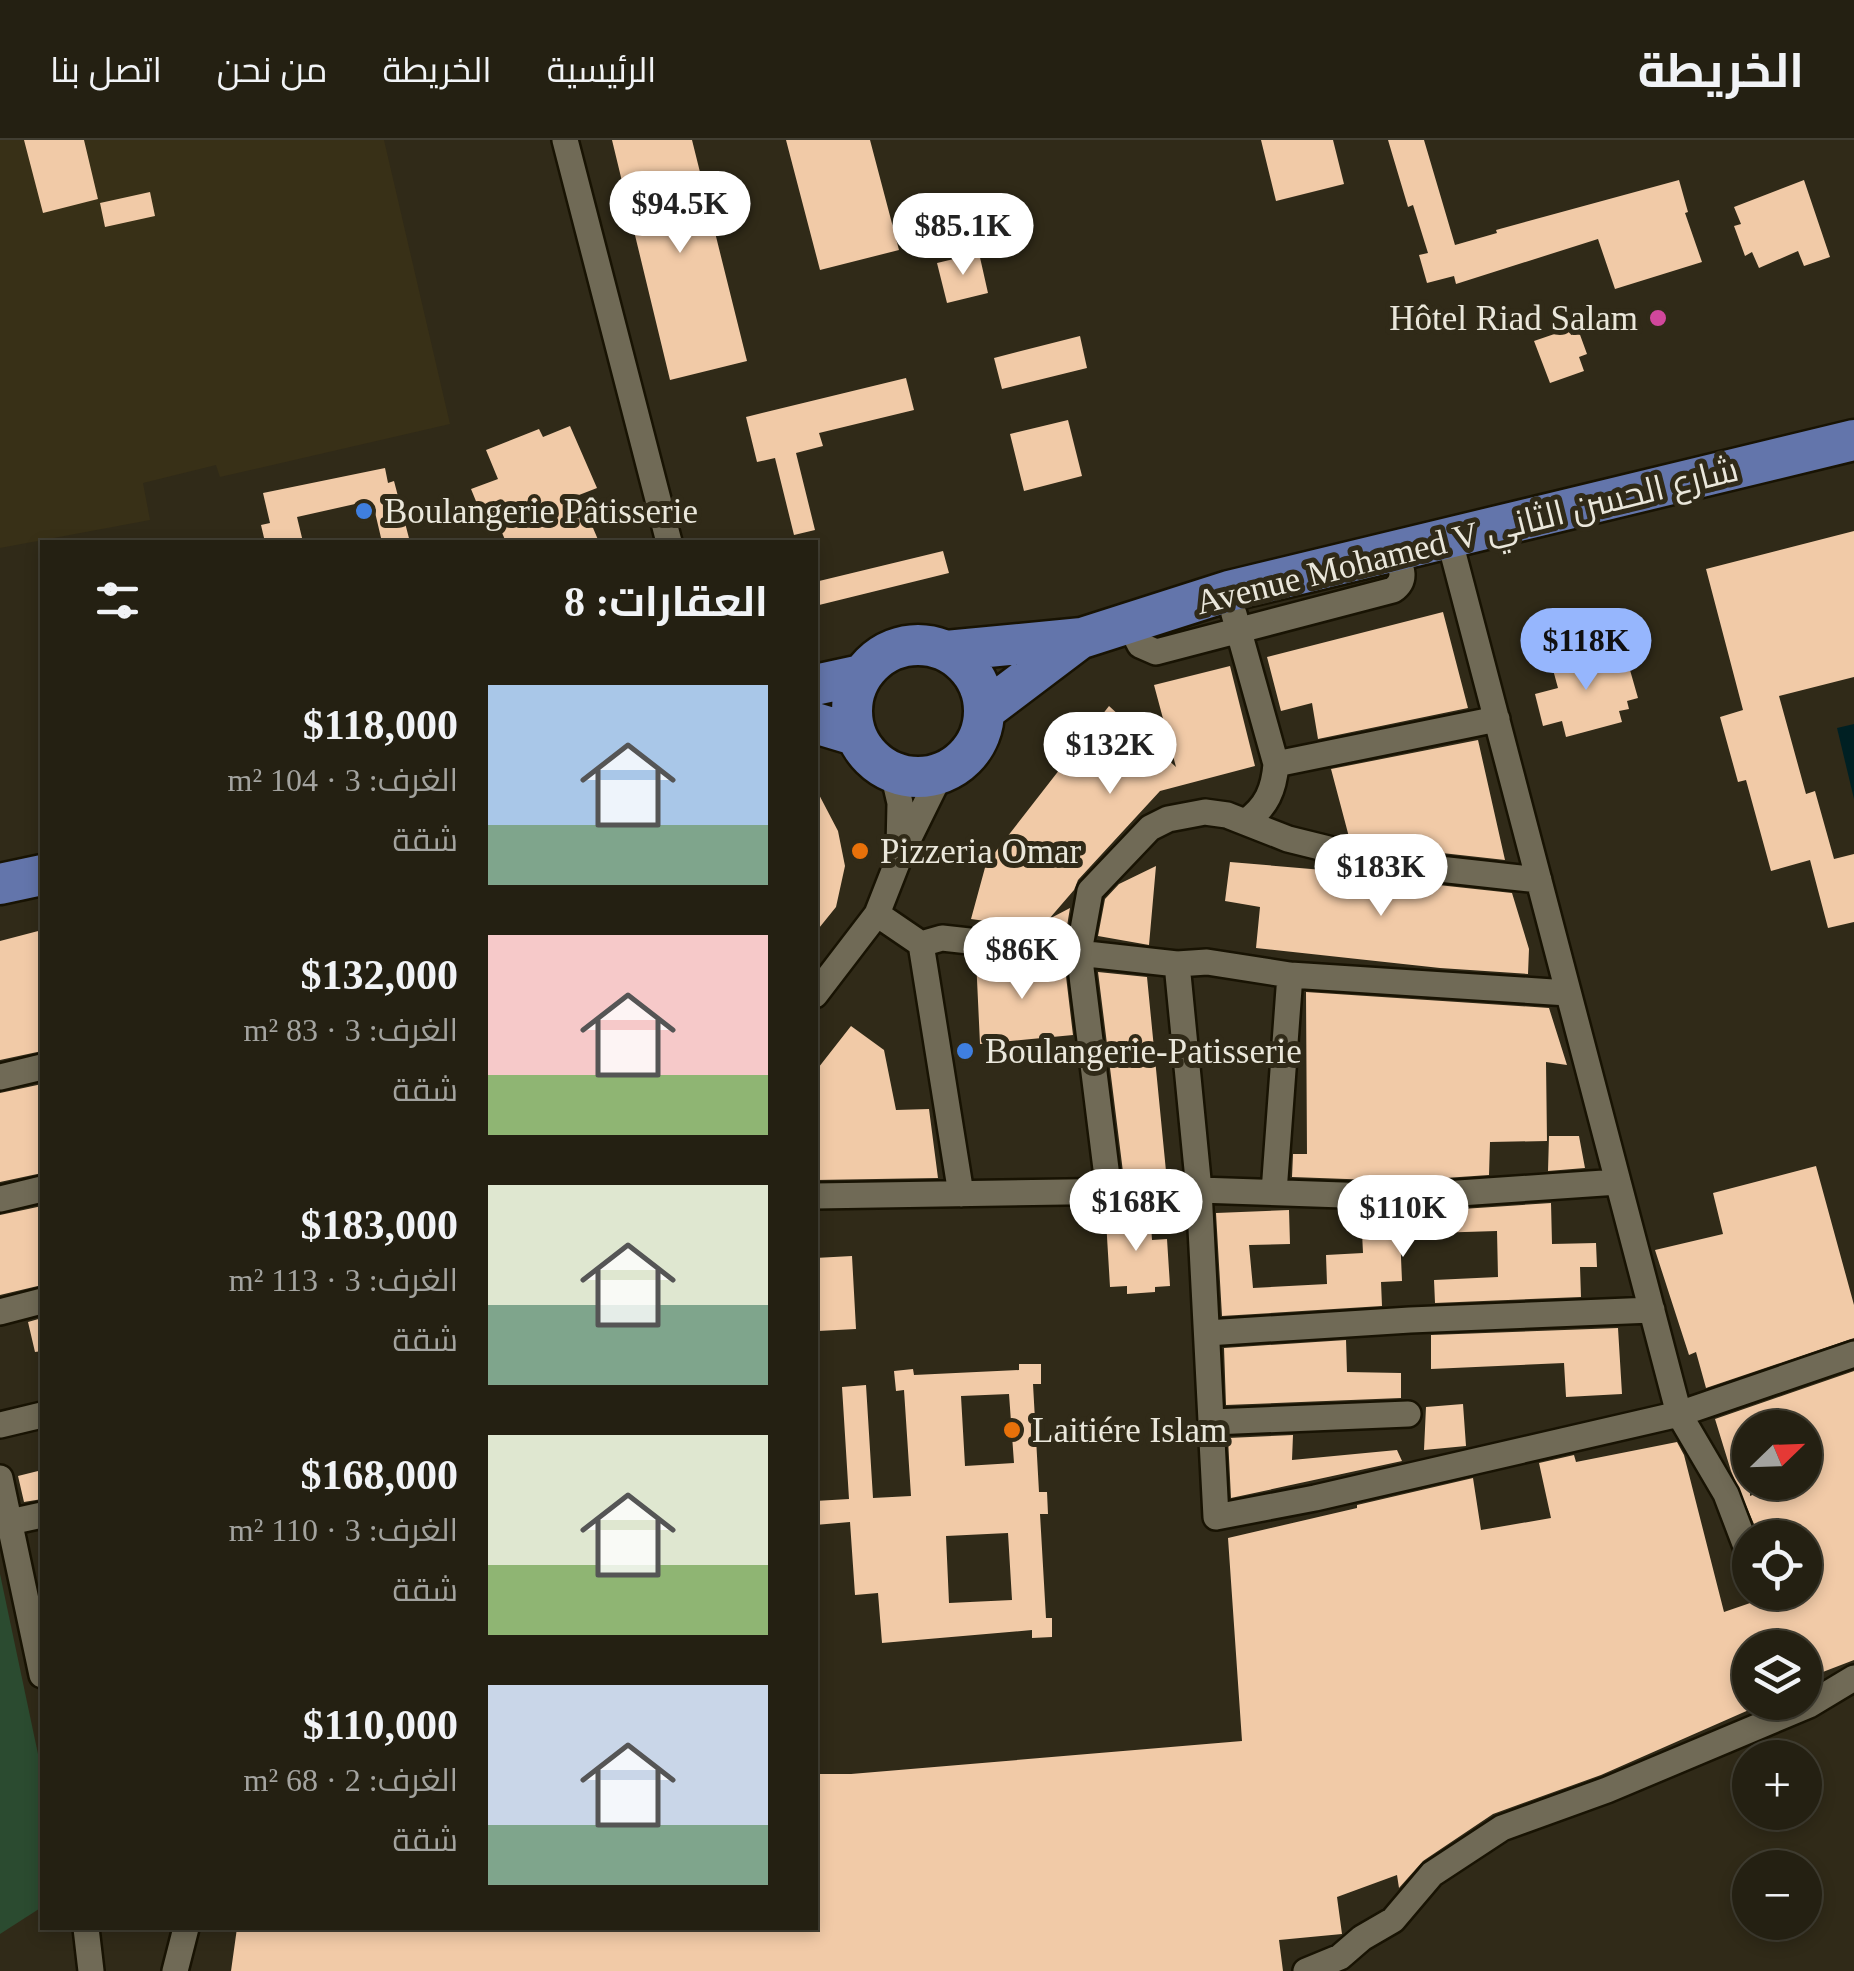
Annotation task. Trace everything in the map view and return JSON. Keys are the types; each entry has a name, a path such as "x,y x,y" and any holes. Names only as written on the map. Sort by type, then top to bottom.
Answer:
{"main road":[{"name":"Avenue Mohamed V شارع الحسن الثاني","path":"818,684 861,675 874,660 908,645 928,645 946,651 1082,638 1128,622 1233,610 1394,551 1854,440"},
{"name":"Avenue Mohamed V شارع الحسن الثاني","path":"984,711 1082,638"},
{"path":"861,675 853,694 851,715 864,752 893,774 908,778 940,775 958,765 972,750 981,732 984,711 982,693 974,676 946,651"},
{"path":"818,724 855,735"},
{"path":"0,884 40,875"}],"street":[{"path":"565,140 667,540"},
{"path":"1449,538 1679,1414 1726,1494 1736,1520"},
{"path":"1233,610 1276,764 1274,788 1255,815 1245,822"},
{"path":"1276,764 1497,719"},
{"path":"893,774 900,803 899,858"},
{"path":"818,991 877,914 899,858 940,775"},
{"path":"1109,1193 1078,952 1090,891 1150,828 1168,819 1205,812 1227,814 1288,839 1385,863 1539,880"},
{"path":"877,914 920,944 961,1194"},
{"path":"920,944 942,938 1177,964 1207,962 1290,975 1568,993"},
{"path":"1177,964 1199,1190 1216,1517 1679,1414 1854,1354"},
{"path":"1274,1192 1290,975"},
{"path":"0,1076 40,1067"},
{"path":"818,1196 1199,1190 1401,1197 1618,1182"},
{"path":"0,1199 40,1189"},
{"path":"0,1312 40,1302"},
{"path":"1206,1333 1652,1310"},
{"path":"1212,1422 1408,1414"},
{"path":"0,1425 40,1415"},
{"path":"0,1478 36,1618 40,1656"},
{"path":"10,1522 40,1514"},
{"path":"1306,1971 1340,1957 1392,1920 1432,1874 1502,1828 1607,1790 1808,1706 1854,1678"},
{"path":"86,1930 92,1971"},
{"path":"175,1971 185,1930"}],"shaded area":[{"path":"0,140 384,140 450,424 220,477 216,465 143,483 150,520 0,548"}],"green space":[{"path":"0,1574 40,1764 40,1908 0,1934"}],"water":[{"path":"1854,724 1854,799 1837,728"}],"building":[{"path":"24,140 84,140 98,199 43,213"},
{"path":"612,140 692,140 747,361 670,380"},
{"path":"786,140 870,140 899,250 820,270"},
{"path":"1261,140 1333,140 1344,184 1276,201"},
{"path":"1388,140 1424,140 1455,245 1679,180 1688,212 1685,213 1702,262 1615,289 1598,239 1456,284 1454,276 1427,283 1419,255 1428,253 1413,205 1408,207"},
{"path":"1804,180 1830,257 1804,266 1798,251 1759,268 1752,252 1745,256 1734,226 1741,224 1734,207"},
{"path":"150,192 155,216 105,227 100,203"},
{"path":"979,253 988,293 947,303 937,263"},
{"path":"1569,329 1571,335 1579,332 1587,354 1579,357 1584,371 1550,383 1534,341"},
{"path":"1080,336 1087,368 1002,389 994,358"},
{"path":"906,378 914,410 819,433 823,446 796,453 815,530 794,535 775,458 757,462 746,417"},
{"path":"1068,420 1082,476 1024,491 1010,434"},
{"path":"570,426 597,488 579,495 598,540 505,540 491,507 480,511 471,489 498,479 486,450 539,429 543,437"},
{"path":"385,468 388,483 394,481 409,540 382,540 374,508 366,511 364,502 297,517 303,540 265,540 261,525 270,523 263,493"},
{"path":"1854,531 1854,677 1779,696 1806,794 1815,791 1834,859 1854,854 1854,922 1828,928 1810,860 1771,871 1746,780 1738,782 1720,717 1743,710 1706,569"},
{"path":"943,551 949,573 818,605 818,581"},
{"path":"1443,612 1468,708 1318,739 1312,703 1281,711 1267,657"},
{"path":"1570,649 1574,664 1614,654 1617,666 1628,663 1638,698 1627,701 1629,709 1619,711 1622,722 1566,737 1562,721 1543,726 1535,694 1558,688 1549,655"},
{"path":"1230,666 1255,766 1160,791 1078,880 1049,919 1070,908 1066,932 971,919 986,864 1109,706 1176,767 1154,685"},
{"path":"1478,740 1505,860 1388,847 1349,837 1331,769"},
{"path":"818,793 838,831 845,866 836,907 818,929"},
{"path":"1230,862 1358,873 1512,893 1529,949 1528,974 1256,948 1260,907 1225,901"},
{"path":"1156,866 1149,945 1098,936 1105,899 1119,884"},
{"path":"40,931 40,1051 0,1060 0,941"},
{"path":"976,958 1065,968 1073,1035 980,1044"},
{"path":"1098,972 1147,977 1166,1171 1123,1172"},
{"path":"1306,992 1549,1008 1567,1065 1546,1062 1547,1141 1490,1142 1489,1175 1401,1181 1292,1177 1293,1154 1307,1154"},
{"path":"851,1026 884,1050 896,1110 929,1109 938,1178 818,1180 818,1068"},
{"path":"40,1084 40,1173 0,1182 0,1093"},
{"path":"1549,1136 1579,1136 1585,1168 1548,1171"},
{"path":"1816,1166 1854,1305 1854,1338 1706,1388 1696,1352 1689,1355 1655,1250 1723,1234 1713,1193"},
{"path":"1551,1203 1552,1244 1596,1243 1597,1267 1580,1267 1581,1297 1435,1303 1434,1280 1498,1277 1497,1231 1400,1234 1402,1281 1381,1282 1382,1306 1222,1316 1216,1213 1289,1210 1290,1244 1249,1245 1253,1288 1327,1284 1326,1255 1363,1253 1361,1212"},
{"path":"40,1206 40,1285 0,1295 0,1215"},
{"path":"1150,1210 1152,1240 1167,1239 1170,1286 1155,1287 1155,1292 1127,1294 1127,1286 1110,1287 1106,1220 1123,1219 1122,1212"},
{"path":"852,1256 856,1329 818,1331 818,1258"},
{"path":"40,1319 40,1351 35,1352 28,1322"},
{"path":"1618,1328 1622,1394 1566,1397 1564,1363 1431,1369 1431,1335"},
{"path":"1346,1340 1347,1372 1401,1373 1401,1398 1226,1405 1224,1348"},
{"path":"1019,1364 1041,1364 1041,1384 1033,1384 1039,1492 1047,1492 1048,1514 1040,1514 1046,1618 1052,1618 1052,1637 1032,1638 1032,1630 882,1643 878,1593 855,1595 850,1522 818,1525 818,1501 849,1499 842,1387 866,1385 873,1498 911,1496 904,1390 896,1391 894,1371 913,1369 914,1375 1019,1370","holes":["1009,1394 1014,1463 965,1466 961,1396","1008,1533 1012,1600 949,1603 946,1536"]},
{"path":"1854,1371 1854,1660 1822,1672 1822,1630 1732,1630 1732,1717 1601,1775 1493,1814 1423,1861 1399,1888 1397,1875 1337,1897 1342,1934 1279,1940 1283,1971 231,1971 237,1930 818,1930 818,1774 1242,1741 1228,1538 1473,1478 1481,1530 1551,1518 1539,1463 1574,1455 1576,1462 1677,1442 1684,1455 1724,1612 1822,1610 1822,1520 1752,1520 1744,1500 1822,1500 1822,1410 1741,1410"},
{"path":"1463,1404 1466,1446 1424,1450 1426,1407"},
{"path":"1732,1413 1732,1473 1715,1419"},
{"path":"1293,1435 1292,1460 1397,1450 1402,1461 1231,1498 1228,1438"},
{"path":"40,1470 40,1499 24,1502 18,1476"}],"place":[{"name":"Hôtel Riad Salam","path":"1658,318"},
{"name":"Boulangerie Pâtisserie","path":"364,511"},
{"name":"Pizzeria Omar","path":"860,851"},
{"name":"Boulangerie-Patisserie","path":"965,1051"},
{"name":"Laitiére Islam","path":"1012,1430"}]}
